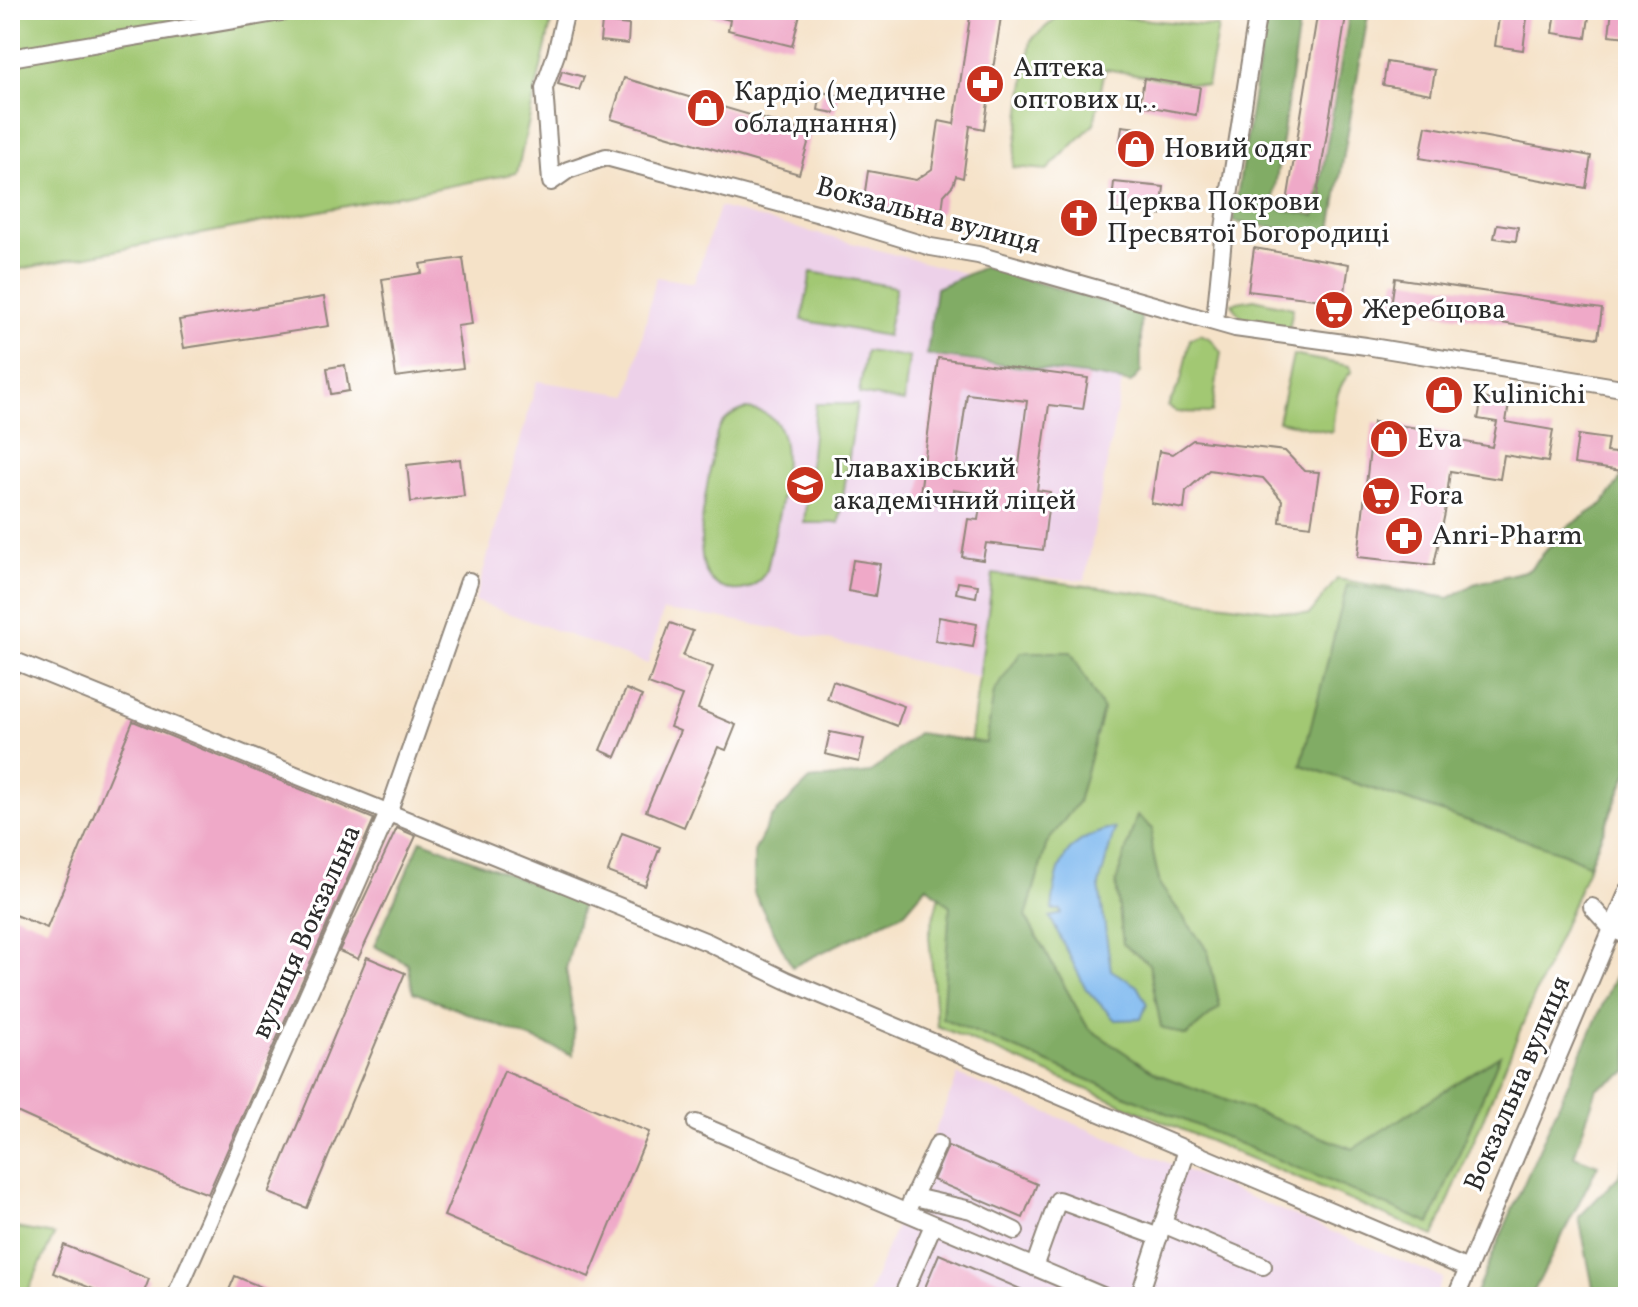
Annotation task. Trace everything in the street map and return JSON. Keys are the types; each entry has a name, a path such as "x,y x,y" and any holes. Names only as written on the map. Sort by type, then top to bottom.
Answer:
{"street":[{"path":"10,58 293,10"},
{"name":"Вокзальна вулиця","path":"566,10 544,88 551,182 568,170 606,157 931,247 978,255 1235,328 1628,389"},
{"path":"1215,321 1224,228 1258,10"},
{"name":"вулиця Вокзальна","path":"175,1297 389,811 469,581"},
{"path":"10,659 707,942 800,986 1468,1269"},
{"name":"Вокзальна вулиця","path":"1456,1297 1620,932 1628,891"},
{"path":"1592,907 1620,932"},
{"path":"696,1123 1105,1297"},
{"path":"906,1213 938,1144"},
{"path":"1139,1297 1187,1150"},
{"path":"914,1197 971,1210 1015,1231"},
{"path":"1034,1267 1058,1200 1161,1230 1263,1266"},
{"path":"902,1297 933,1225"}],"shaded area":[{"name":"Главахівський академічний ліцей","path":"719,207 1141,321 1128,350 1085,580 993,575 980,677 820,638 723,618 663,611 648,664 475,601 537,381 629,395 656,277 694,283"},
{"path":"958,1075 1443,1278 1435,1297 867,1297"}],"green space":[{"path":"10,10 554,10 517,173 10,271"},
{"path":"1267,10 1301,10 1272,208 1315,215 1350,10 1369,10 1330,235 1233,222"},
{"path":"1064,11 1218,27 1207,86 1105,69 1094,124 1047,170 1013,167 1031,40"},
{"path":"984,267 1141,313 1141,372 1131,383 927,355 936,288"},
{"path":"811,272 896,287 887,336 802,320"},
{"path":"1254,299 1293,308 1289,330 1248,321 1232,303"},
{"path":"1200,334 1211,339 1221,352 1212,413 1177,412 1168,406 1181,381 1190,339"},
{"path":"866,351 909,357 904,402 859,394"},
{"path":"1293,355 1349,366 1352,371 1339,392 1332,432 1278,421"},
{"path":"816,404 857,404 839,523 804,523"},
{"path":"745,409 763,413 778,425 783,438 784,475 767,570 753,586 732,590 717,585 706,573 701,532 717,432 728,418"},
{"path":"1628,456 1628,772 1434,1236 937,1026 929,935 962,805 993,574 1309,615 1337,579 1449,598 1474,584 1529,570 1566,528 1603,504 1625,473"},
{"path":"1628,456 1628,772 1589,865 1564,853 1301,765 1347,585 1449,598 1474,584 1529,570 1566,528 1603,504 1625,473"},
{"path":"1021,652 1071,652 1103,710 1078,802 1047,843 1026,917 1088,1028 1157,1074 1353,1149 1500,1055 1430,1224 942,1018 950,906 927,886 905,912 792,967 754,893 754,852 771,818 810,780 870,773 918,733 986,743 994,692"},
{"path":"1137,815 1153,829 1151,844 1160,885 1208,951 1220,1007 1186,1036 1161,1027 1149,964 1123,944 1116,883"},
{"path":"421,840 582,903 566,969 574,1022 573,1055 413,992 408,964 374,946"},
{"path":"1628,947 1628,1072 1597,1088 1574,1156 1598,1165 1531,1297 1474,1297"},
{"path":"1628,1141 1628,1297 1595,1297 1579,1217 1619,1176"},
{"path":"10,1227 54,1235 25,1297 10,1297"}],"water":[{"path":"1115,828 1099,885 1111,970 1137,986 1147,1004 1141,1019 1115,1020 1086,989 1050,917 1062,914 1061,910 1052,910 1057,878 1066,855 1084,839"}],"building":[{"path":"705,10 801,10 792,46 728,30 730,20 705,14"},
{"path":"971,10 1002,10 984,129 970,126 963,178 956,176 944,195 942,211 930,220 918,222 909,213 863,205 868,171 916,180 932,169 939,121 954,124"},
{"path":"1318,10 1347,10 1315,207 1287,202"},
{"path":"1500,10 1528,10 1523,50 1495,46"},
{"path":"1556,10 1590,10 1586,38 1553,33"},
{"path":"1612,10 1628,10 1628,37 1609,35"},
{"path":"602,22 629,25 628,44 600,41"},
{"path":"1387,62 1435,70 1431,94 1383,85"},
{"path":"562,71 584,77 579,90 558,84"},
{"path":"624,78 811,133 799,174 611,119"},
{"path":"1144,78 1200,87 1196,115 1140,105"},
{"path":"821,92 838,95 835,113 818,110"},
{"path":"1122,126 1146,129 1143,155 1120,153 1124,141 1120,141"},
{"path":"1426,126 1591,156 1586,188 1420,158"},
{"path":"1114,182 1164,187 1161,215 1111,210"},
{"path":"1497,224 1518,227 1516,241 1494,238"},
{"path":"1254,248 1349,264 1341,319 1320,316 1323,300 1248,291"},
{"path":"463,258 472,324 457,326 463,368 396,377 382,279 422,273 420,264"},
{"path":"1395,278 1602,309 1598,338 1391,306"},
{"path":"324,297 329,326 184,348 179,320"},
{"path":"938,358 1088,378 1083,409 1049,405 1037,490 1050,492 1043,550 986,543 983,560 962,557 968,519 978,520 982,494 953,490 951,506 919,501","holes":["967,394 1027,401 1018,473 957,465"]},
{"path":"345,365 349,391 331,394 327,368"},
{"name":"Kulinichi","path":"1434,388 1455,391 1453,403 1433,400"},
{"path":"1482,398 1509,403 1506,422 1553,430 1548,462 1504,455 1500,479 1450,471 1434,565 1358,557 1373,422 1456,433 1455,440 1492,447 1497,422 1478,419"},
{"path":"1578,435 1608,439 1606,452 1625,454 1622,471 1574,464"},
{"path":"1193,440 1285,451 1304,471 1319,472 1311,526 1280,522 1282,500 1263,478 1209,470 1186,491 1184,509 1151,503 1159,451 1173,454"},
{"path":"460,459 464,496 411,502 407,465"},
{"path":"853,560 880,564 875,596 848,591"},
{"path":"958,582 978,585 976,597 956,593"},
{"path":"939,617 977,624 973,647 935,641"},
{"path":"670,623 693,631 683,656 713,667 698,709 736,725 726,750 718,747 684,827 646,811 680,731 670,727 682,696 648,684"},
{"path":"833,681 904,706 897,726 827,699"},
{"path":"626,689 642,696 616,757 600,750"},
{"path":"133,721 374,819 208,1194 138,1167 10,1109 10,913 47,928"},
{"path":"830,732 864,739 859,762 825,754"},
{"path":"397,828 416,836 358,959 339,951"},
{"path":"622,833 660,847 645,886 608,872"},
{"path":"367,957 405,973 307,1208 269,1193"},
{"path":"504,1071 649,1132 589,1277 444,1216"},
{"path":"948,1146 1037,1184 1023,1218 933,1180"},
{"path":"64,1245 149,1279 142,1297 113,1297 53,1273"},
{"path":"939,1254 1039,1297 921,1297"},
{"path":"235,1276 285,1297 226,1297"}],"place":[{"name":"Аптека оптових ц‥","path":"985,84"},
{"name":"Кардіо (медичне обладнання)","path":"706,108"},
{"name":"Новий одяг","path":"1136,149"},
{"name":"Церква Покрови Пресвятої Богородиці","path":"1079,218"},
{"name":"Жеребцова","path":"1334,310"},
{"name":"Kulinichi","path":"1444,395"},
{"name":"Eva","path":"1389,439"},
{"name":"Главахівський академічний ліцей","path":"805,485"},
{"name":"Fora","path":"1381,496"},
{"name":"Anri-Pharm","path":"1404,536"}]}
